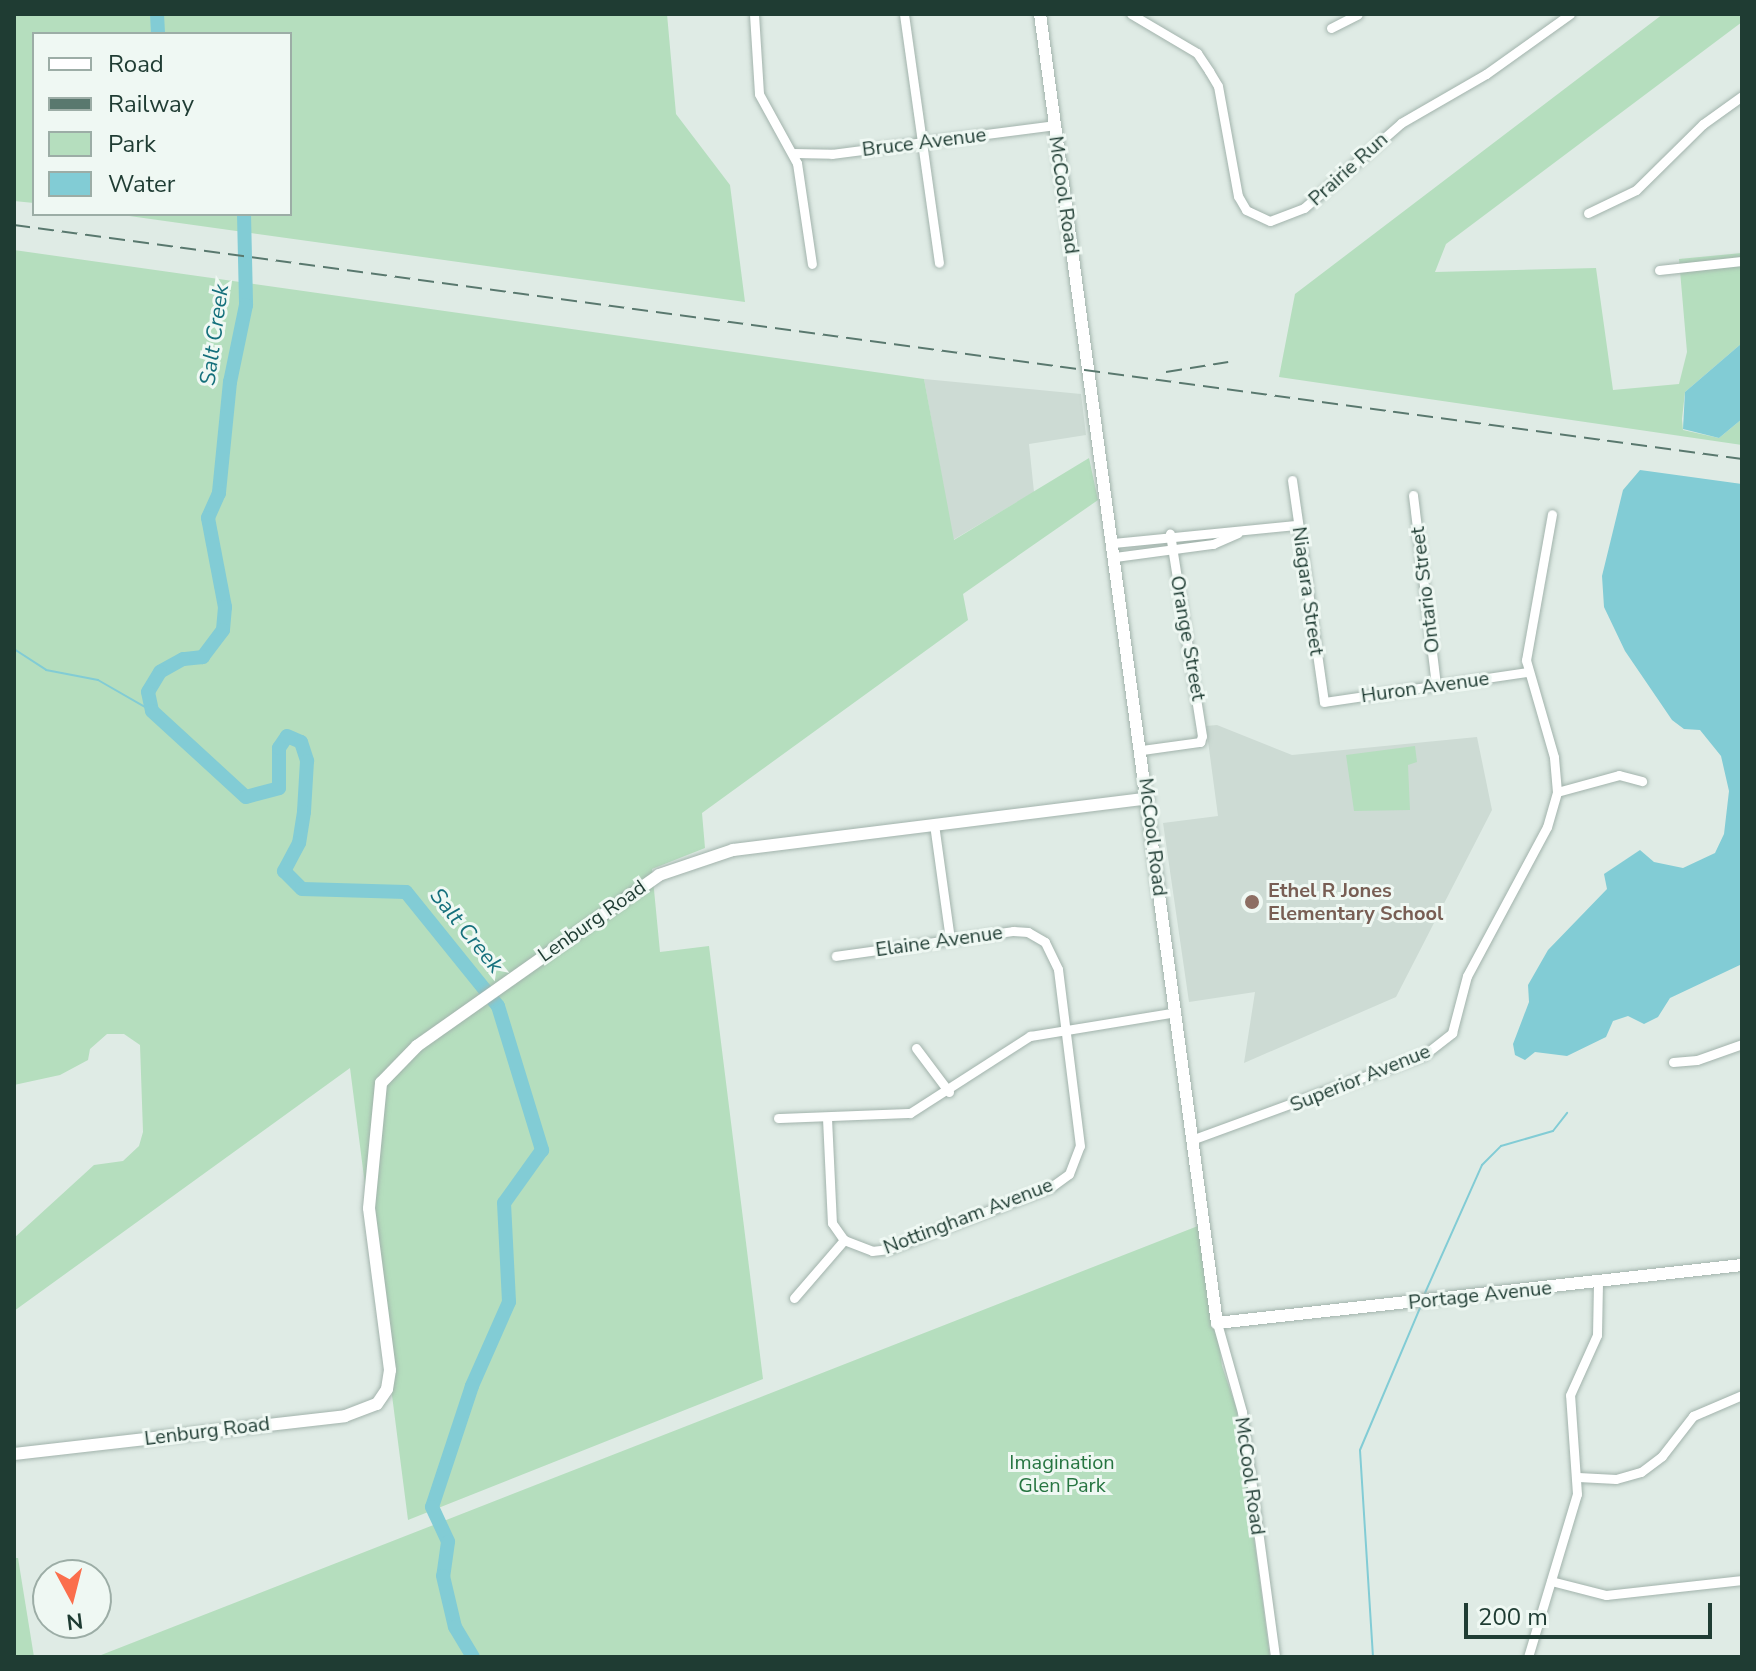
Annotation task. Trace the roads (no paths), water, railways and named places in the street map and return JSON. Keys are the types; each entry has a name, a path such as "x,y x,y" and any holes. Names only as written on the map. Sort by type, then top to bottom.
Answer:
{"street":[{"path":"754,14 759,94 768,120 793,153 812,264"},
{"path":"904,14 939,263"},
{"name":"McCool Road","path":"1040,14 1142,750 1217,1323 1242,1412 1275,1657"},
{"name":"Prairie Run","path":"1131,14 1197,53 1218,86 1238,196 1246,210 1270,221 1304,208 1401,123 1486,74 1570,14"},
{"path":"1331,28 1358,14"},
{"path":"1588,213 1636,190 1703,124 1742,96"},
{"name":"Bruce Avenue","path":"793,153 832,154 1055,125"},
{"path":"1659,270 1742,261"},
{"name":"Niagara Street","path":"1292,480 1324,702"},
{"name":"Ontario Street","path":"1413,495 1436,686"},
{"path":"1552,514 1526,648 1527,672 1551,741 1557,792 1619,775 1642,781"},
{"path":"1113,543 1170,534 1238,533 1298,525"},
{"path":"1115,557 1213,544 1238,533"},
{"name":"Orange Street","path":"1142,750 1200,742 1199,700 1170,534"},
{"name":"Huron Avenue","path":"1324,702 1527,672"},
{"name":"Superior Avenue","path":"1194,1139 1410,1061 1447,1041 1467,976 1547,827 1557,792"},
{"name":"Lenburg Road","path":"14,1454 345,1416 377,1404 390,1376 369,1208 379,1091 398,1060 634,889 690,861 795,841 1148,798"},
{"path":"934,824 950,940"},
{"name":"Elaine Avenue","path":"836,956 1020,931 1045,942 1056,959 1066,1028"},
{"path":"778,1118 897,1117 949,1092 1019,1041 1066,1028 1176,1012"},
{"name":"Nottingham Avenue","path":"844,1240 861,1250 889,1249 1051,1187 1069,1174 1080,1146 1066,1028"},
{"path":"1673,1062 1697,1060 1742,1044"},
{"path":"916,1048 949,1092"},
{"path":"794,1298 844,1240 829,1214 827,1118"},
{"name":"Portage Avenue","path":"1217,1323 1742,1265"},
{"path":"1528,1657 1578,1477 1570,1395 1597,1335 1598,1282"},
{"path":"1578,1477 1616,1479 1641,1472 1662,1456 1693,1416 1742,1395"},
{"path":"1551,1581 1606,1595 1742,1580"}],"water":[{"path":"1742,343 1742,419 1719,438 1683,429 1685,392"},
{"path":"1640,470 1742,484 1742,964 1670,998 1658,1017 1644,1024 1628,1016 1613,1021 1606,1037 1567,1056 1535,1052 1525,1060 1515,1055 1513,1044 1529,1002 1528,985 1548,950 1607,889 1604,874 1640,850 1654,862 1683,868 1715,853 1724,834 1729,791 1721,756 1700,730 1684,729 1672,720 1625,651 1604,607 1602,576 1623,490"}],"waterway":[{"name":"Salt Creek","path":"157,14 158,32"},
{"name":"Salt Creek","path":"244,216 246,305 230,382 219,493 208,518 225,607 223,630 203,657 183,659 160,672 148,692 152,711 246,797 279,788 279,748 287,736 301,742 307,761 304,812 299,843 284,871 302,889 406,892 498,1006 542,1150 504,1203 509,1302 472,1386 432,1507 448,1542 443,1576 455,1627 473,1657"},
{"path":"14,649 46,670 98,680 152,711"},
{"path":"1425,1293 1482,1165 1501,1146 1553,1131 1567,1113"},
{"path":"1373,1657 1360,1450 1420,1308"}],"railway":[{"path":"14,225 1742,459"},
{"path":"1166,372 1228,362"}],"place":[{"name":"Ethel R Jones Elementary School","path":"1252,902"}],"park label":[{"name":"Imagination Glen Park","path":"1062,1474"}]}
